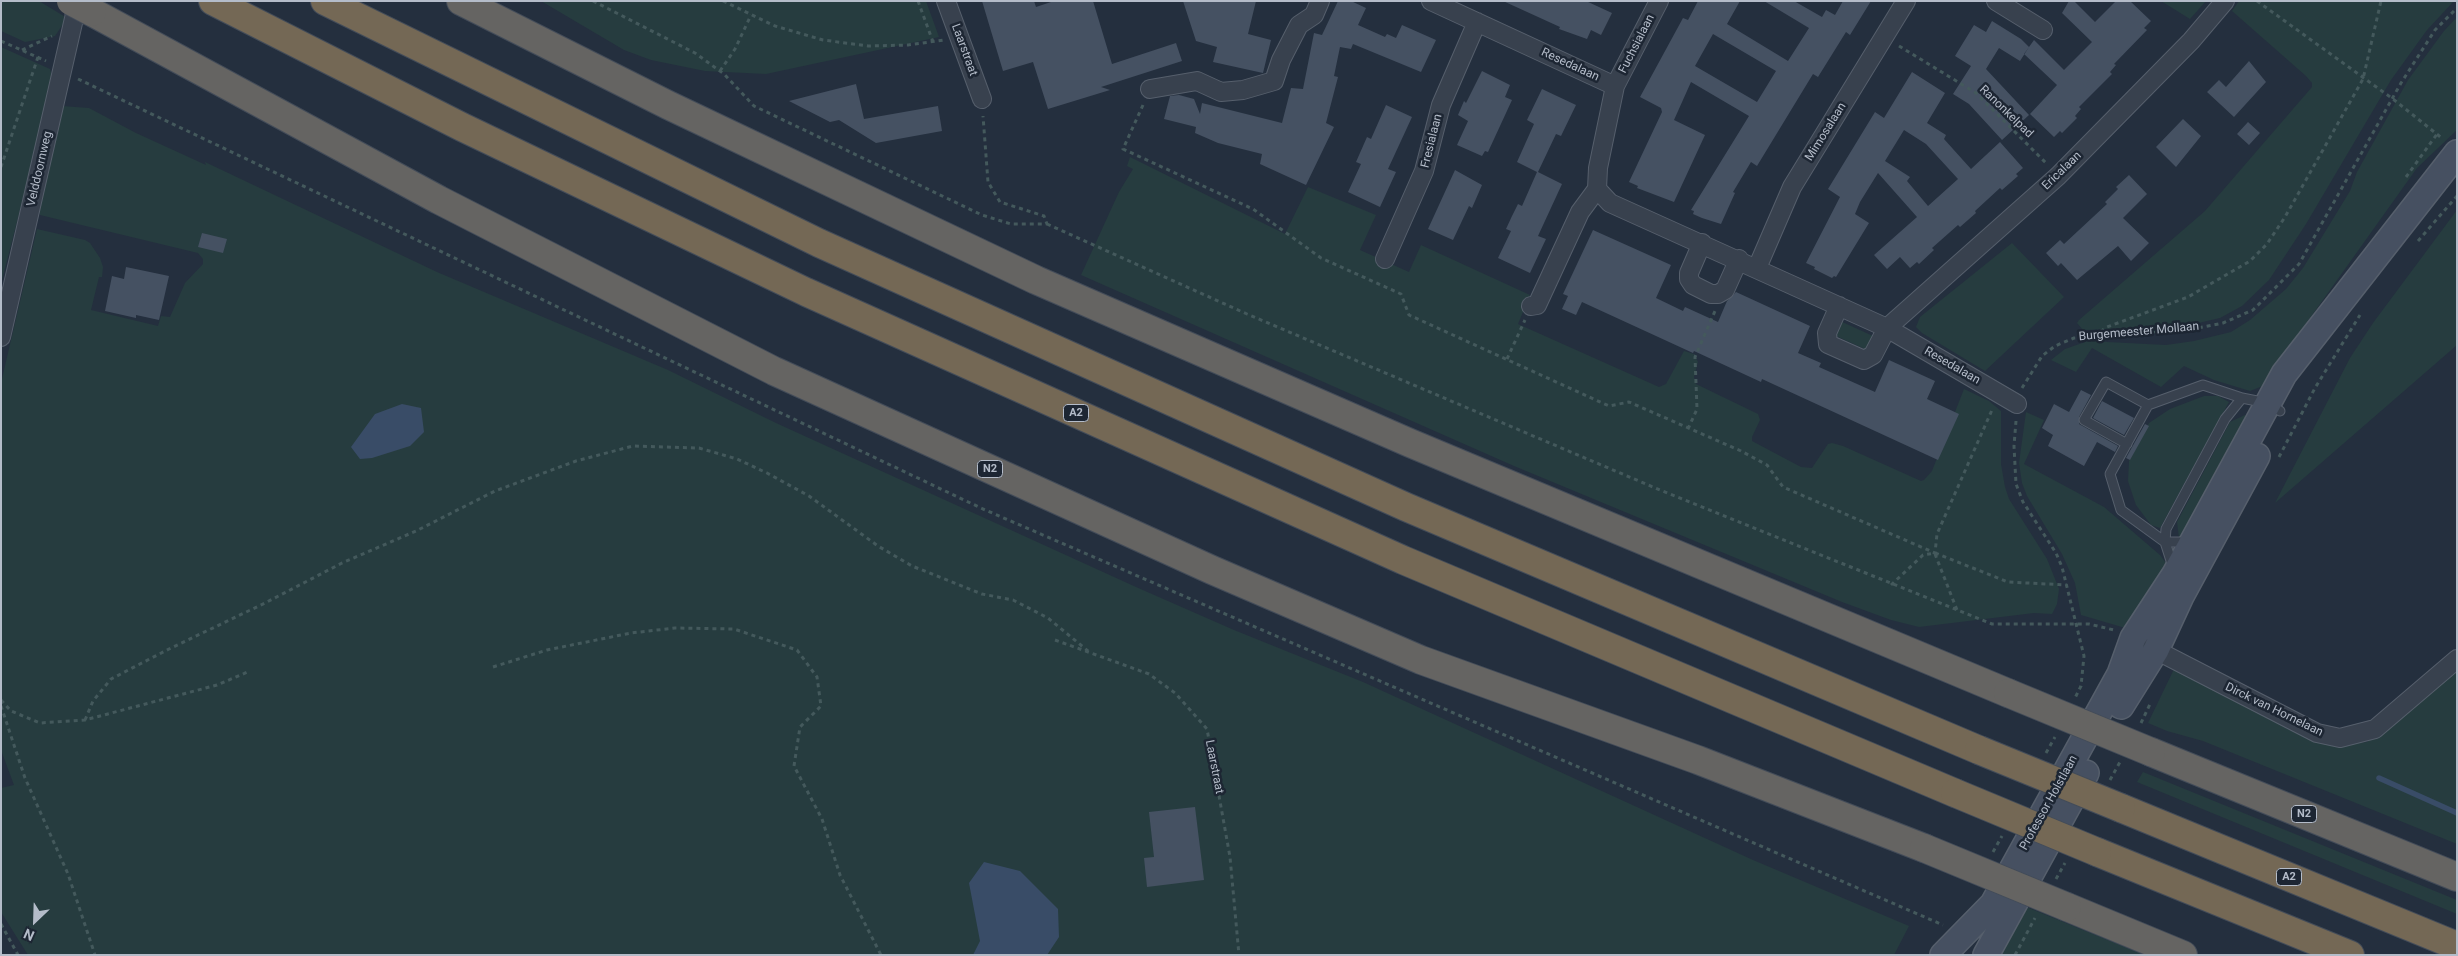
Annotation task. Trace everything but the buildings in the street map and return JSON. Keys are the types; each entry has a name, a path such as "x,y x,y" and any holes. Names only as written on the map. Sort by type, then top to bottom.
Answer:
{"highway":[{"name":"A2","path":"213,1 462,127 815,296 1403,560 1954,793 2350,955"},
{"name":"A2","path":"325,1 819,243 1406,508 1979,750 2457,946"},
{"name":"N2","path":"461,1 677,109 1036,280 1410,443 2008,693 2457,877"},
{"name":"N2","path":"79,9 439,200 774,371 1203,566 1413,656 1698,760 1924,848 2183,955"}],"main road":[{"path":"2156,650 2214,534 2274,407 2284,374 2457,153"},
{"path":"2133,638 2175,574 2190,542 2274,407"},
{"name":"Professor Holstlaan","path":"1943,955 1993,904 2113,688 2133,638"},
{"name":"Professor Holstlaan","path":"1986,955 2132,687 2156,650"}],"street":[{"name":"Laarstraat","path":"946,1 982,99"},
{"path":"1150,89 1197,81 1221,92 1243,90 1274,81 1281,60 1299,25 1314,16 1320,1"},
{"name":"Resedalaan","path":"1431,1 1615,86 1598,168 1597,189 1610,203 1739,259 1887,328 2017,404"},
{"name":"Fuchsialaan","path":"1615,86 1659,1"},
{"name":"Mimosalaan","path":"1757,268 1792,187 1906,1"},
{"path":"1996,1 2043,30"},
{"name":"Ericalaan","path":"1887,328 2058,176 2191,41 2225,1"},
{"name":"Velddoornweg","path":"1,337 62,69 79,9"},
{"name":"Fresialaan","path":"1385,260 1424,172 1441,105 1477,22"},
{"path":"1531,306 1538,305 1580,212 1597,189"},
{"path":"1702,243 1689,273 1689,279 1693,286 1711,294 1718,294 1725,290 1739,259"},
{"path":"1839,306 1827,333 1828,344 1864,360 1873,355 1887,328"},
{"name":"Dirck van Hornelaan","path":"2133,638 2317,733 2340,738 2375,729 2457,659"}],"lane":[{"path":"2127,444 2084,420 2106,382 2148,405"},
{"path":"2214,534 2190,542 2165,542 2121,510 2110,474 2148,405 2202,385 2274,407"},
{"path":"2175,574 2165,542 2166,529 2225,420 2242,398"}],"path":[{"path":"593,1 695,53 720,71 754,106 982,214 1011,224 1046,224 1247,314 1891,584 1992,624 2078,626 2089,624 2106,627 2133,638"},
{"path":"723,1 775,26 841,42 868,46 934,42 959,35"},
{"path":"918,1 934,42"},
{"path":"2257,1 2393,99 2438,134 2406,177"},
{"path":"2093,336 2106,327 2188,297 2250,261 2267,244 2285,217 2364,79 2382,1"},
{"name":"Burgemeester Mollaan","path":"2068,585 2056,553 2023,502 2016,484 2014,446 2017,404 2023,383 2042,356 2055,346 2074,338 2194,329 2223,323 2253,310 2299,264 2393,99 2435,30 2457,8"},
{"path":"22,50 42,42 79,9"},
{"path":"720,71 735,49 751,16"},
{"name":"Ranonkelpad","path":"1884,37 1976,93 2058,176"},
{"path":"1,41 38,57 1,167"},
{"path":"62,69 79,80 983,509 1949,928"},
{"path":"1150,89 1123,149 1253,209 1322,258 1401,294 1409,315 1609,406 1629,402 1767,465 1782,487 1935,553 2008,582 2068,585 2078,626"},
{"path":"982,99 988,182 1000,202 1044,216 1046,224"},
{"path":"2413,247 2457,196"},
{"path":"1688,429 1697,409 1695,358 1716,309 1718,294"},
{"path":"1507,359 1531,306"},
{"path":"2278,458 2315,388 2365,307"},
{"path":"1957,610 1935,553 1937,534 2000,394"},
{"path":"85,720 93,701 111,679 169,649 266,603 334,567 416,531 495,491 576,460 633,446 699,448 737,459 809,496 878,546 912,566 982,594 1013,600 1048,618 1088,651"},
{"path":"1891,584 1923,555 1935,553"},
{"path":"493,667 547,650 631,633 675,628 734,629 798,650 817,677 821,706 800,727 794,766 822,819 840,875 881,955"},
{"name":"Laarstraat","path":"1055,640 1149,674 1175,693 1207,728 1230,857 1239,955"},
{"path":"1,700 11,711 40,723 85,720 217,685 250,671"},
{"path":"1,706 25,778 68,874 95,955"},
{"path":"1,924 18,955"},
{"path":"2016,955 2019,947"}],"green space":[{"path":"1,1 39,1 67,18 55,36 25,42 1,31"},
{"path":"541,1 926,1 939,37 766,74 705,71 651,60 624,50"},
{"path":"2161,1 2206,1 2190,19"},
{"path":"2239,1 2454,1 2427,30 2391,80 2306,224 2269,280 2242,306 2220,318 2181,327 2083,330 2077,323 2079,320 2205,211 2312,87 2312,83 2306,76 2232,11"},
{"path":"2457,17 2457,130 2417,168 2300,332 2273,382 2250,391 2214,380 2184,366 2161,387 2092,348 2076,372 2051,360 2065,349 2088,341 2166,345 2194,341 2231,332 2250,320 2286,289 2303,268 2350,191 2357,172 2408,80 2444,31"},
{"path":"1,47 50,69 62,106 89,108 136,133 206,165 205,162 437,272 668,370 776,423 1136,587 1234,630 1363,682 1753,860 1909,926 1894,955 28,955 1,912 1,788 14,785 1,750 1,383 37,229 85,240 90,243 100,258 103,267 102,277 99,277 91,310 158,326 161,316 170,317 185,283 203,264 203,259 198,253 40,215 30,171 1,284"},
{"path":"1130,157 1285,234 1308,187 1376,215 1360,250 1409,272 1421,245 1530,295 1518,324 1659,387 1666,384 1684,351 1694,354 1698,362 1694,377 1696,384 1758,414 1760,420 1752,441 1801,467 1812,468 1828,444 1832,443 1843,446 1921,481 1924,480 1932,471 1964,389 1989,401 2001,411 2001,464 2009,499 2047,559 2059,589 2057,604 2052,614 2034,613 1919,627 1891,620 1842,602 1514,466 1081,275 1119,192 1133,169 1127,166"},
{"path":"2457,210 2457,345 2275,503 2350,358 2373,323"},
{"path":"2012,243 2064,297 1985,371 1922,333 1916,327 1920,317"},
{"path":"1840,321 1873,336 1867,350 1834,335"},
{"path":"2204,396 2218,396 2229,402 2160,528 2151,525 2136,505 2128,481 2129,461 2149,423 2170,409"},
{"path":"2026,412 2044,420 2024,464 2104,507 2160,555 2166,563 2165,580 2132,630 2081,615 2075,583 2062,554 2027,496 2022,483 2019,463"},
{"path":"2245,415 2248,429 2192,533 2179,538 2177,522 2230,422"},
{"path":"2457,666 2457,844 2203,741 2167,731 2148,723 2175,667 2340,745 2367,742"},
{"path":"2143,772 2457,900 2457,914 2137,782"},
{"path":"2019,904 2145,955 1991,955"}],"water":[{"path":"402,404 421,408 424,432 410,446 372,458 360,459 351,447 375,414"},
{"path":"984,862 1020,871 1058,909 1059,937 1047,955 973,955 980,941 969,883"}],"waterway":[{"path":"2379,778 2457,813"}]}
